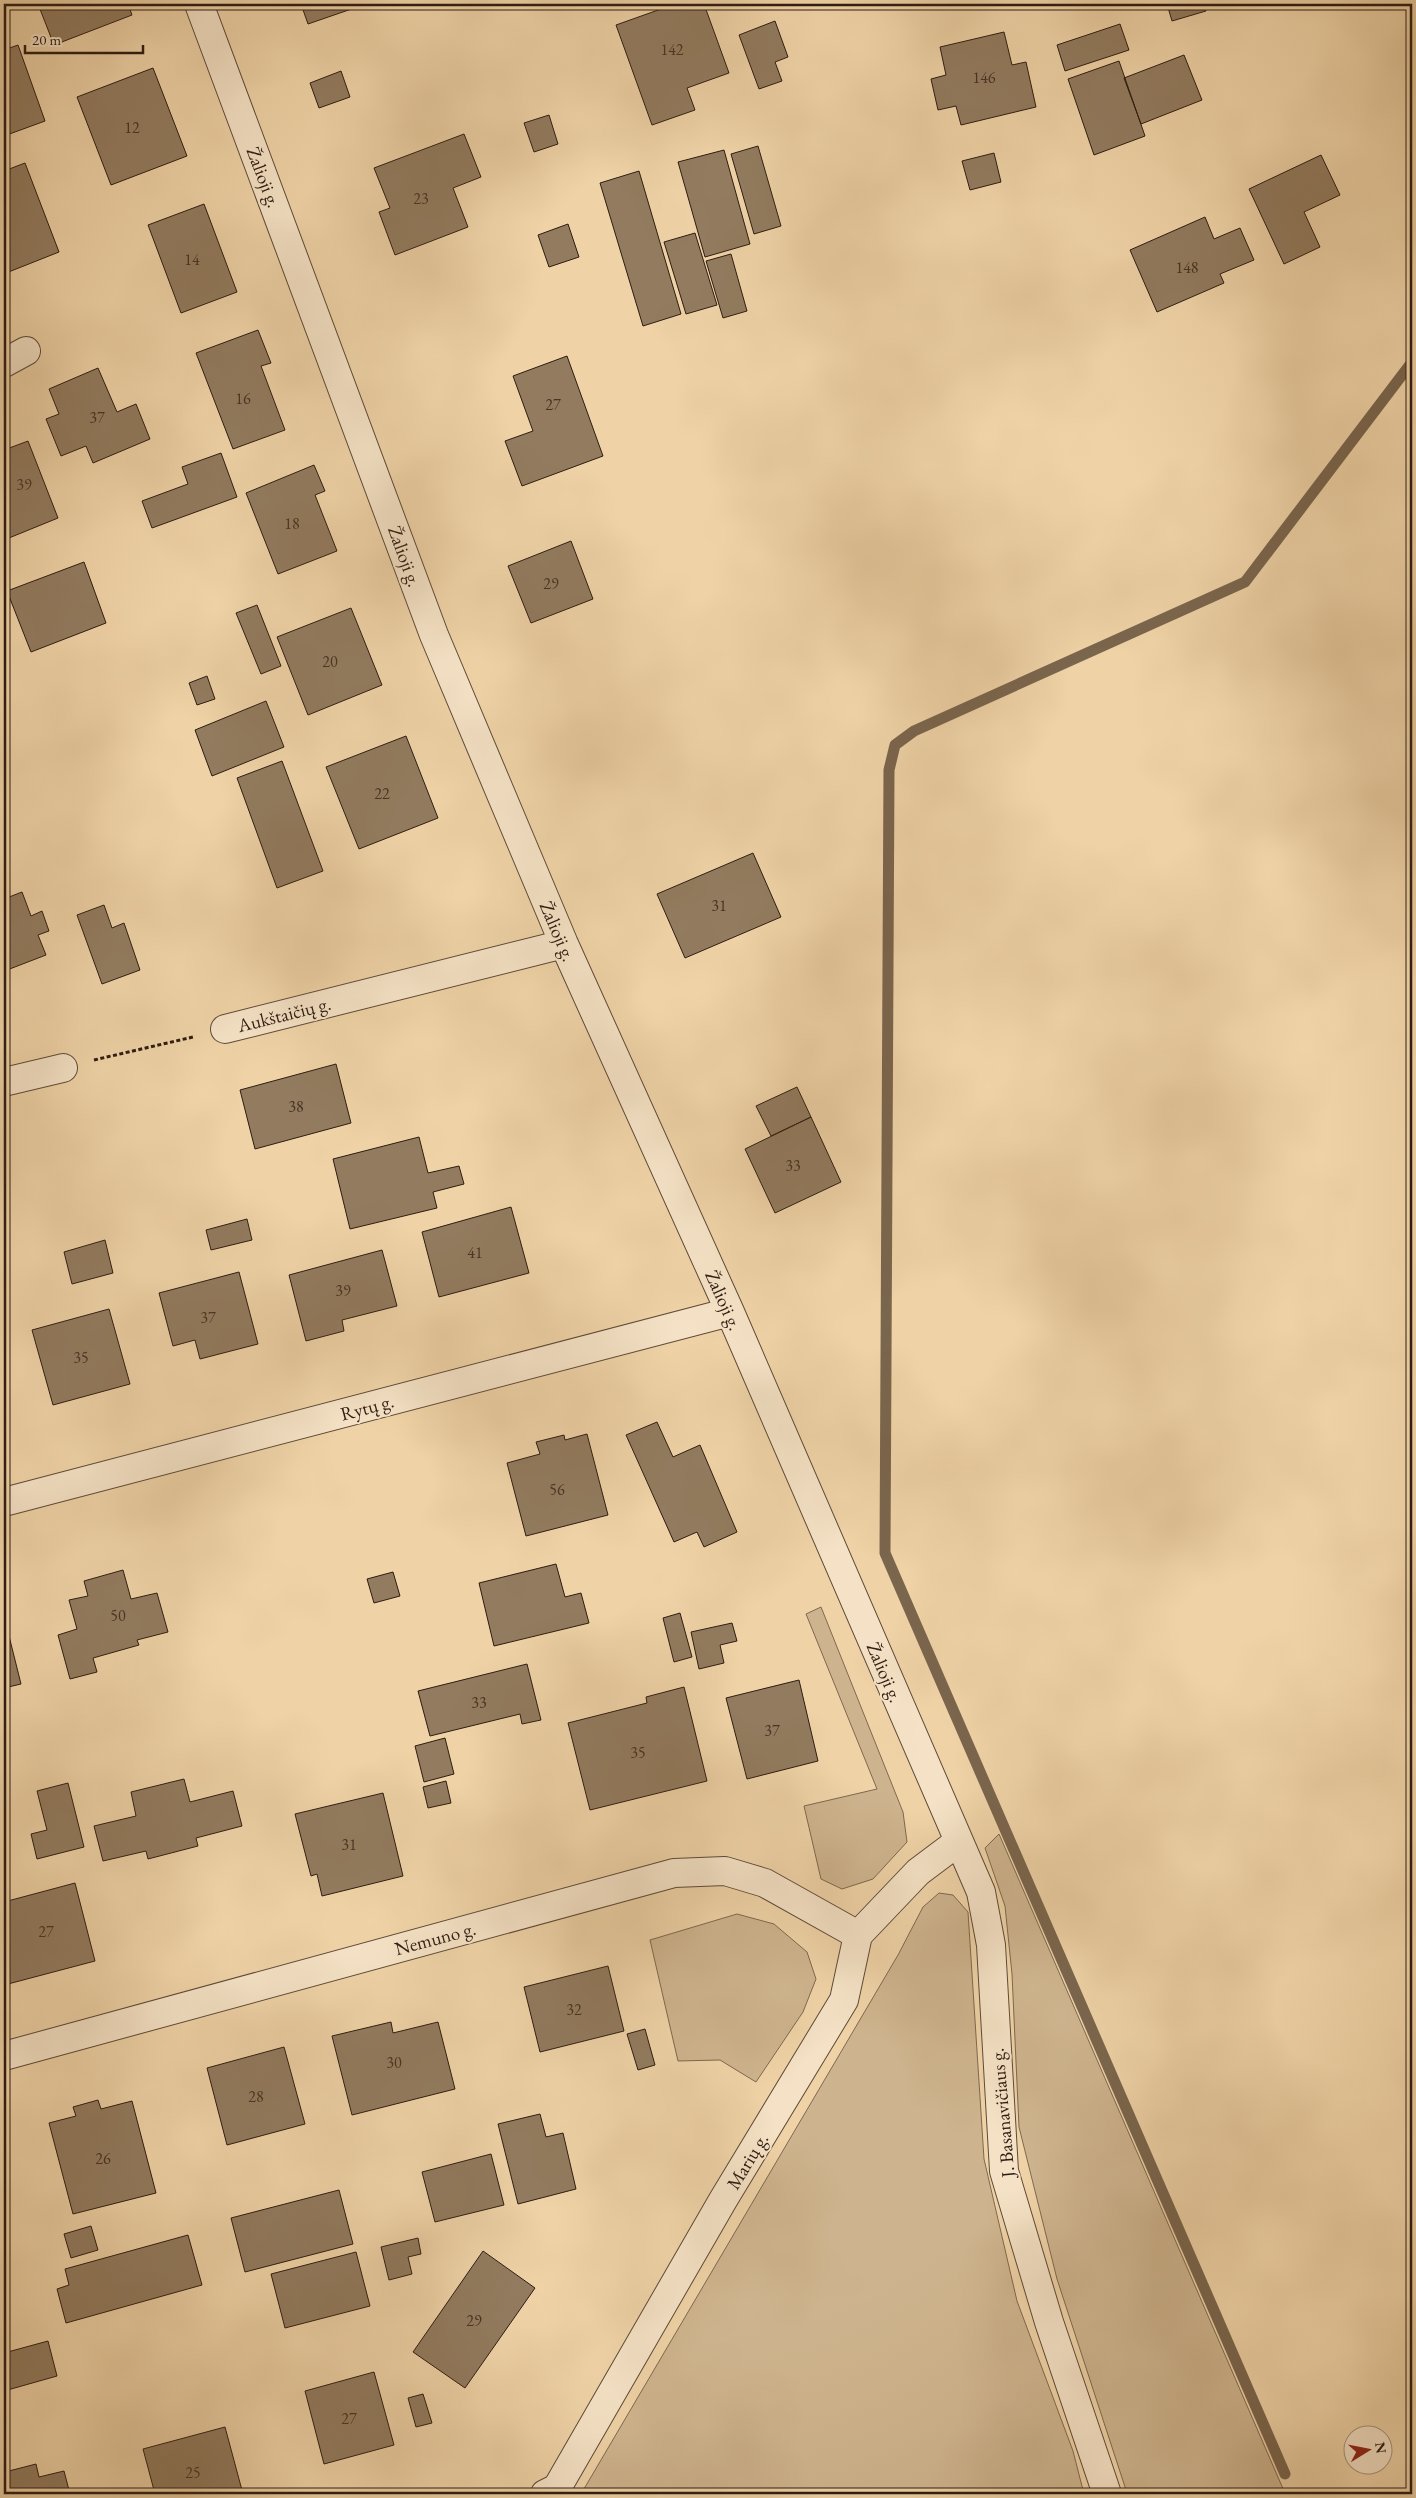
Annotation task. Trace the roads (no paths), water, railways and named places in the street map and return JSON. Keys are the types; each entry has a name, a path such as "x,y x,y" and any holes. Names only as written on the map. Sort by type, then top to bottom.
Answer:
{"street":[{"name":"Žalioji g.","path":"199,4 434,635 564,944 730,1312 958,1842"},
{"name":"Aukštaičių g.","path":"225,1029 564,944"},
{"path":"4,1082 63,1068"},
{"name":"Rytų g.","path":"4,1502 730,1312"},
{"path":"858,1935 918,1872 958,1842"},
{"name":"J. Basanavičiaus g.","path":"958,1842 980,1892 991,1945 1004,2171 1049,2322 1107,2494"},
{"name":"Nemuno g.","path":"4,2056 674,1873 725,1871 765,1882 858,1935"},
{"name":"Marių g.","path":"545,2494 557,2488 723,2200 844,2000 858,1935"}],"waterway":[{"path":"1285,2474 885,1553 889,770 895,745 914,731 1245,582 1412,362"}]}
